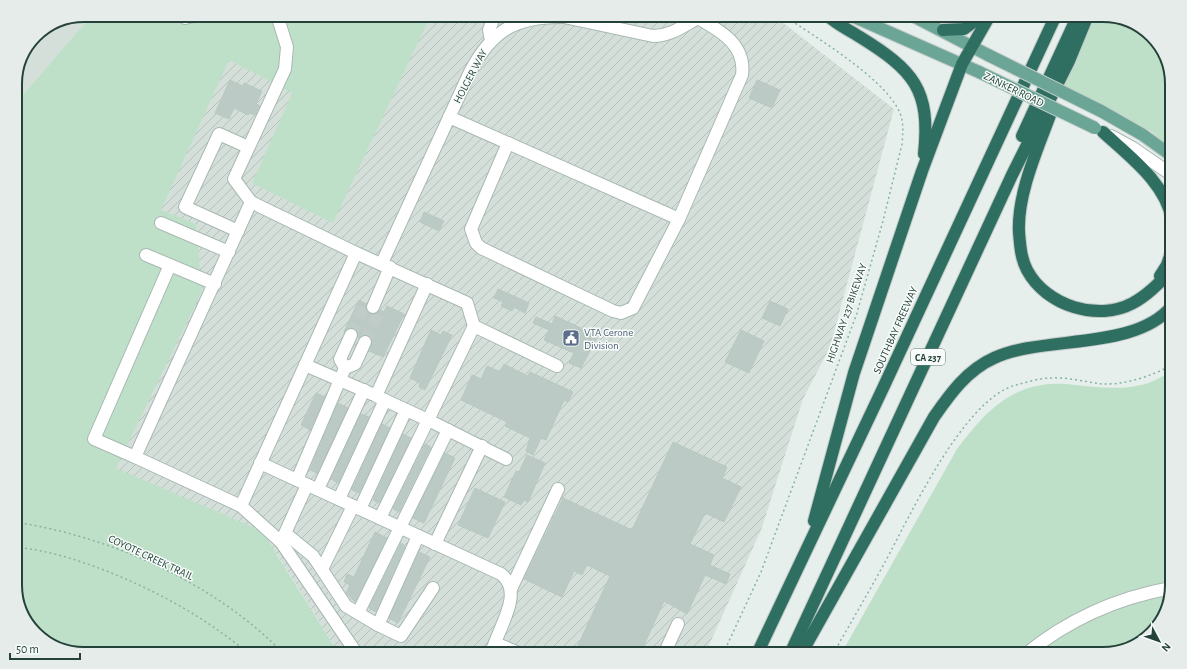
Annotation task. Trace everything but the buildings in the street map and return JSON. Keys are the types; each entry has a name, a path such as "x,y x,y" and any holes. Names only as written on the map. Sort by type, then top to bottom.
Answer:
{"highway":[{"path":"838,22 895,60 906,71 914,84 921,97 926,112 922,171"},
{"path":"943,30 964,29 974,22"},
{"path":"806,550 854,373 922,171 962,64 971,45 986,22"},
{"name":"SOUTHBAY FREEWAY","path":"760,647 1053,22"},
{"path":"784,647 1075,22"},
{"name":"CA 237","path":"793,647 1012,175 1068,61 1085,22"},
{"path":"1068,61 1027,183 1021,208 1019,230 1021,253 1027,270 1037,284 1049,295 1064,304 1081,310 1098,311 1116,309 1132,304 1148,293 1165,277"},
{"path":"1099,130 1137,163 1156,184 1165,200"},
{"path":"1148,293 1165,268"},
{"path":"805,647 934,417 947,398 961,382 977,368 993,358 1034,347 1102,338 1138,329 1165,312"}],"main road":[{"name":"ZANKER ROAD","path":"866,22 962,64 1099,130"},
{"name":"ZANKER ROAD","path":"926,22 988,55 1101,111 1143,135 1165,151"}],"street":[{"path":"279,22 287,47 285,69 234,179 251,202 467,303 474,326 380,518"},
{"path":"491,40 489,30 492,22"},
{"name":"HOLGER WAY","path":"373,307 383,304 381,289 386,265 449,117 480,53 491,40 509,27 522,22"},
{"name":"HOLGER WAY","path":"588,22 654,36 662,36 670,34 690,22"},
{"path":"508,143 471,229 472,236 476,243 481,248 613,311 620,313 626,312 633,308 679,219 710,144 734,96 743,69 740,54 732,40 708,22"},
{"path":"449,117 679,219"},
{"name":"ZANKER ROAD","path":"1099,130 1132,148 1165,170"},
{"path":"238,231 185,207 219,134 248,147"},
{"path":"135,457 251,202"},
{"path":"161,223 229,252"},
{"path":"241,506 356,252"},
{"path":"146,255 215,284"},
{"path":"170,266 94,439 241,506 283,538 313,556 346,606 378,625 401,636 433,588"},
{"path":"339,499 427,284"},
{"path":"474,326 557,366"},
{"path":"283,538 307,484 340,380 346,368 354,364 358,338"},
{"path":"305,365 364,390 482,446 506,459"},
{"path":"307,484 364,390"},
{"path":"322,569 406,410"},
{"path":"358,613 448,430"},
{"path":"435,544 482,446"},
{"path":"260,463 501,574 508,580 511,589 511,598 492,647"},
{"path":"511,589 558,489"},
{"path":"378,625 418,536"},
{"path":"283,538 353,647"},
{"path":"1036,647 1066,625 1093,611 1120,600 1164,590"},
{"path":"667,647 678,624"}],"path":[{"name":"HIGHWAY 237 BIKEWAY","path":"726,647 761,572 857,313 883,221 902,144 903,132 899,110 871,77 793,22"},
{"path":"837,647 935,470 966,427 990,400 1013,386 1033,381 1051,378 1104,384 1148,376 1165,368"},
{"name":"COYOTE CREEK TRAIL","path":"22,524 85,537 130,554 179,577 216,599 250,624 276,647"},
{"path":"22,548 37,549 62,555 139,584 167,598 208,622 240,647"}],"shaded area":[{"path":"86,22 22,96 24,68 28,57 35,46 53,30 72,23"},
{"name":"VTA Cerone Division","path":"129,22 782,22 894,109 830,347 803,399 761,530 708,647 335,647 277,554 52,451"}],"green space":[{"path":"86,22 428,22 333,223 252,183 292,93 229,60 161,210 196,224 202,291 116,468 262,531 335,647 84,647 68,645 53,639 40,629 30,616 24,601 22,589 22,96"},
{"path":"1088,22 1119,24 1134,30 1149,43 1162,64 1165,80 1165,143 1152,132 1059,83"},
{"path":"1165,375 1165,584 1163,601 1157,616 1153,621 1139,621 1139,635 1119,645 1102,647 845,647 957,449 979,422 991,411 1016,393 1031,387 1048,384 1066,384 1103,388 1122,388 1141,385"}],"tunnel":[{"path":"351,335 365,303"},
{"path":"365,342 380,310"}],"place":[{"name":"VTA Cerone Division","path":"571,338"}]}
